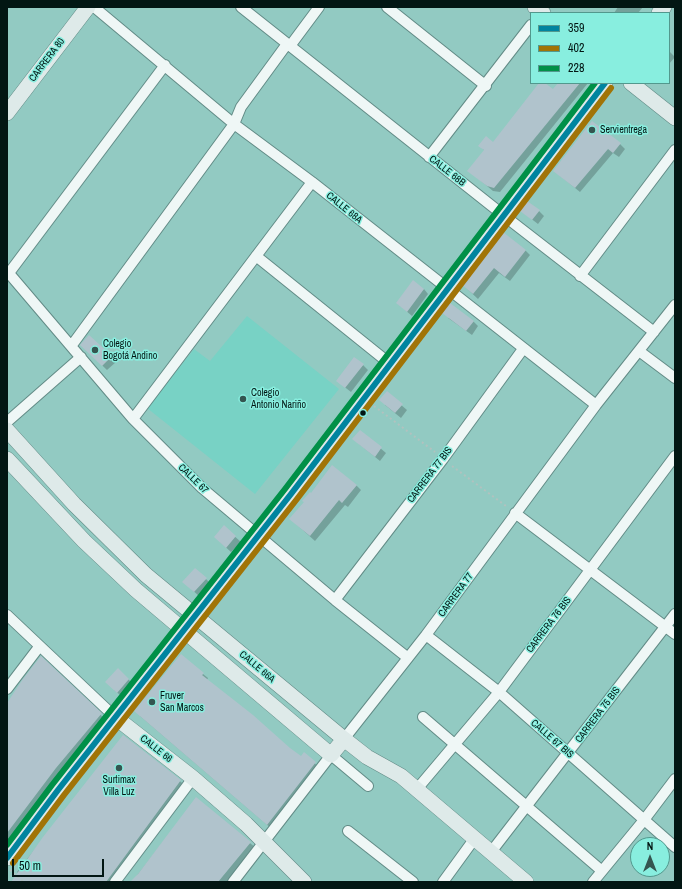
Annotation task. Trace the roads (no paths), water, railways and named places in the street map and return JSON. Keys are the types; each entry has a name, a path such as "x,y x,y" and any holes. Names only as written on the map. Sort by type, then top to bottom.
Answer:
{"street":[{"name":"CARRERA 80","path":"7,113 88,7"},
{"name":"CALLE 68A","path":"94,7 234,124 312,182 446,289 596,405"},
{"name":"CALLE 68B","path":"241,7 580,276 654,332"},
{"path":"72,345 234,124 241,107 320,7"},
{"path":"386,7 486,86"},
{"path":"429,157 486,86 530,27"},
{"path":"8,272 165,65"},
{"path":"7,858 115,717 258,535 604,84"},
{"path":"632,84 675,118"},
{"path":"580,276 675,150"},
{"path":"133,419 312,182"},
{"path":"256,256 389,364"},
{"name":"CALLE 67","path":"8,272 72,345 133,419 202,488 335,600 408,658"},
{"name":"CARRERA 77","path":"233,882 426,635 596,405 675,305"},
{"name":"CARRERA 77 BIS","path":"335,600 524,349"},
{"path":"639,351 675,378"},
{"path":"7,422 81,357"},
{"name":"CALLE 66A","path":"7,430 105,536 146,574 344,740 367,757 401,776 526,882"},
{"name":"CARRERA 76 BIS","path":"417,789 499,692 675,456"},
{"name":"CALLE 66A","path":"7,459 84,541 183,631 368,786"},
{"path":"515,513 675,634"},
{"name":"CARRERA 75 BIS","path":"491,852 675,614"},
{"name":"CALLE 66","path":"7,615 39,647 115,717 193,778 265,841 304,882"},
{"name":"CALLE 67 BIS","path":"426,635 499,692 675,847"},
{"path":"7,689 39,647"},
{"path":"423,717 602,871"},
{"path":"115,882 193,778"},
{"path":"593,882 644,820 675,779"},
{"path":"348,832 413,882"},
{"path":"443,882 475,838"}],"place":[{"name":"Servientrega","path":"592,130"},
{"name":"Colegio Bogotá Andino","path":"95,350"},
{"name":"Colegio Antonio Nariño","path":"243,399"},
{"name":"Fruver San Marcos","path":"152,702"},
{"name":"Surtimax Villa Luz","path":"119,768"}]}
